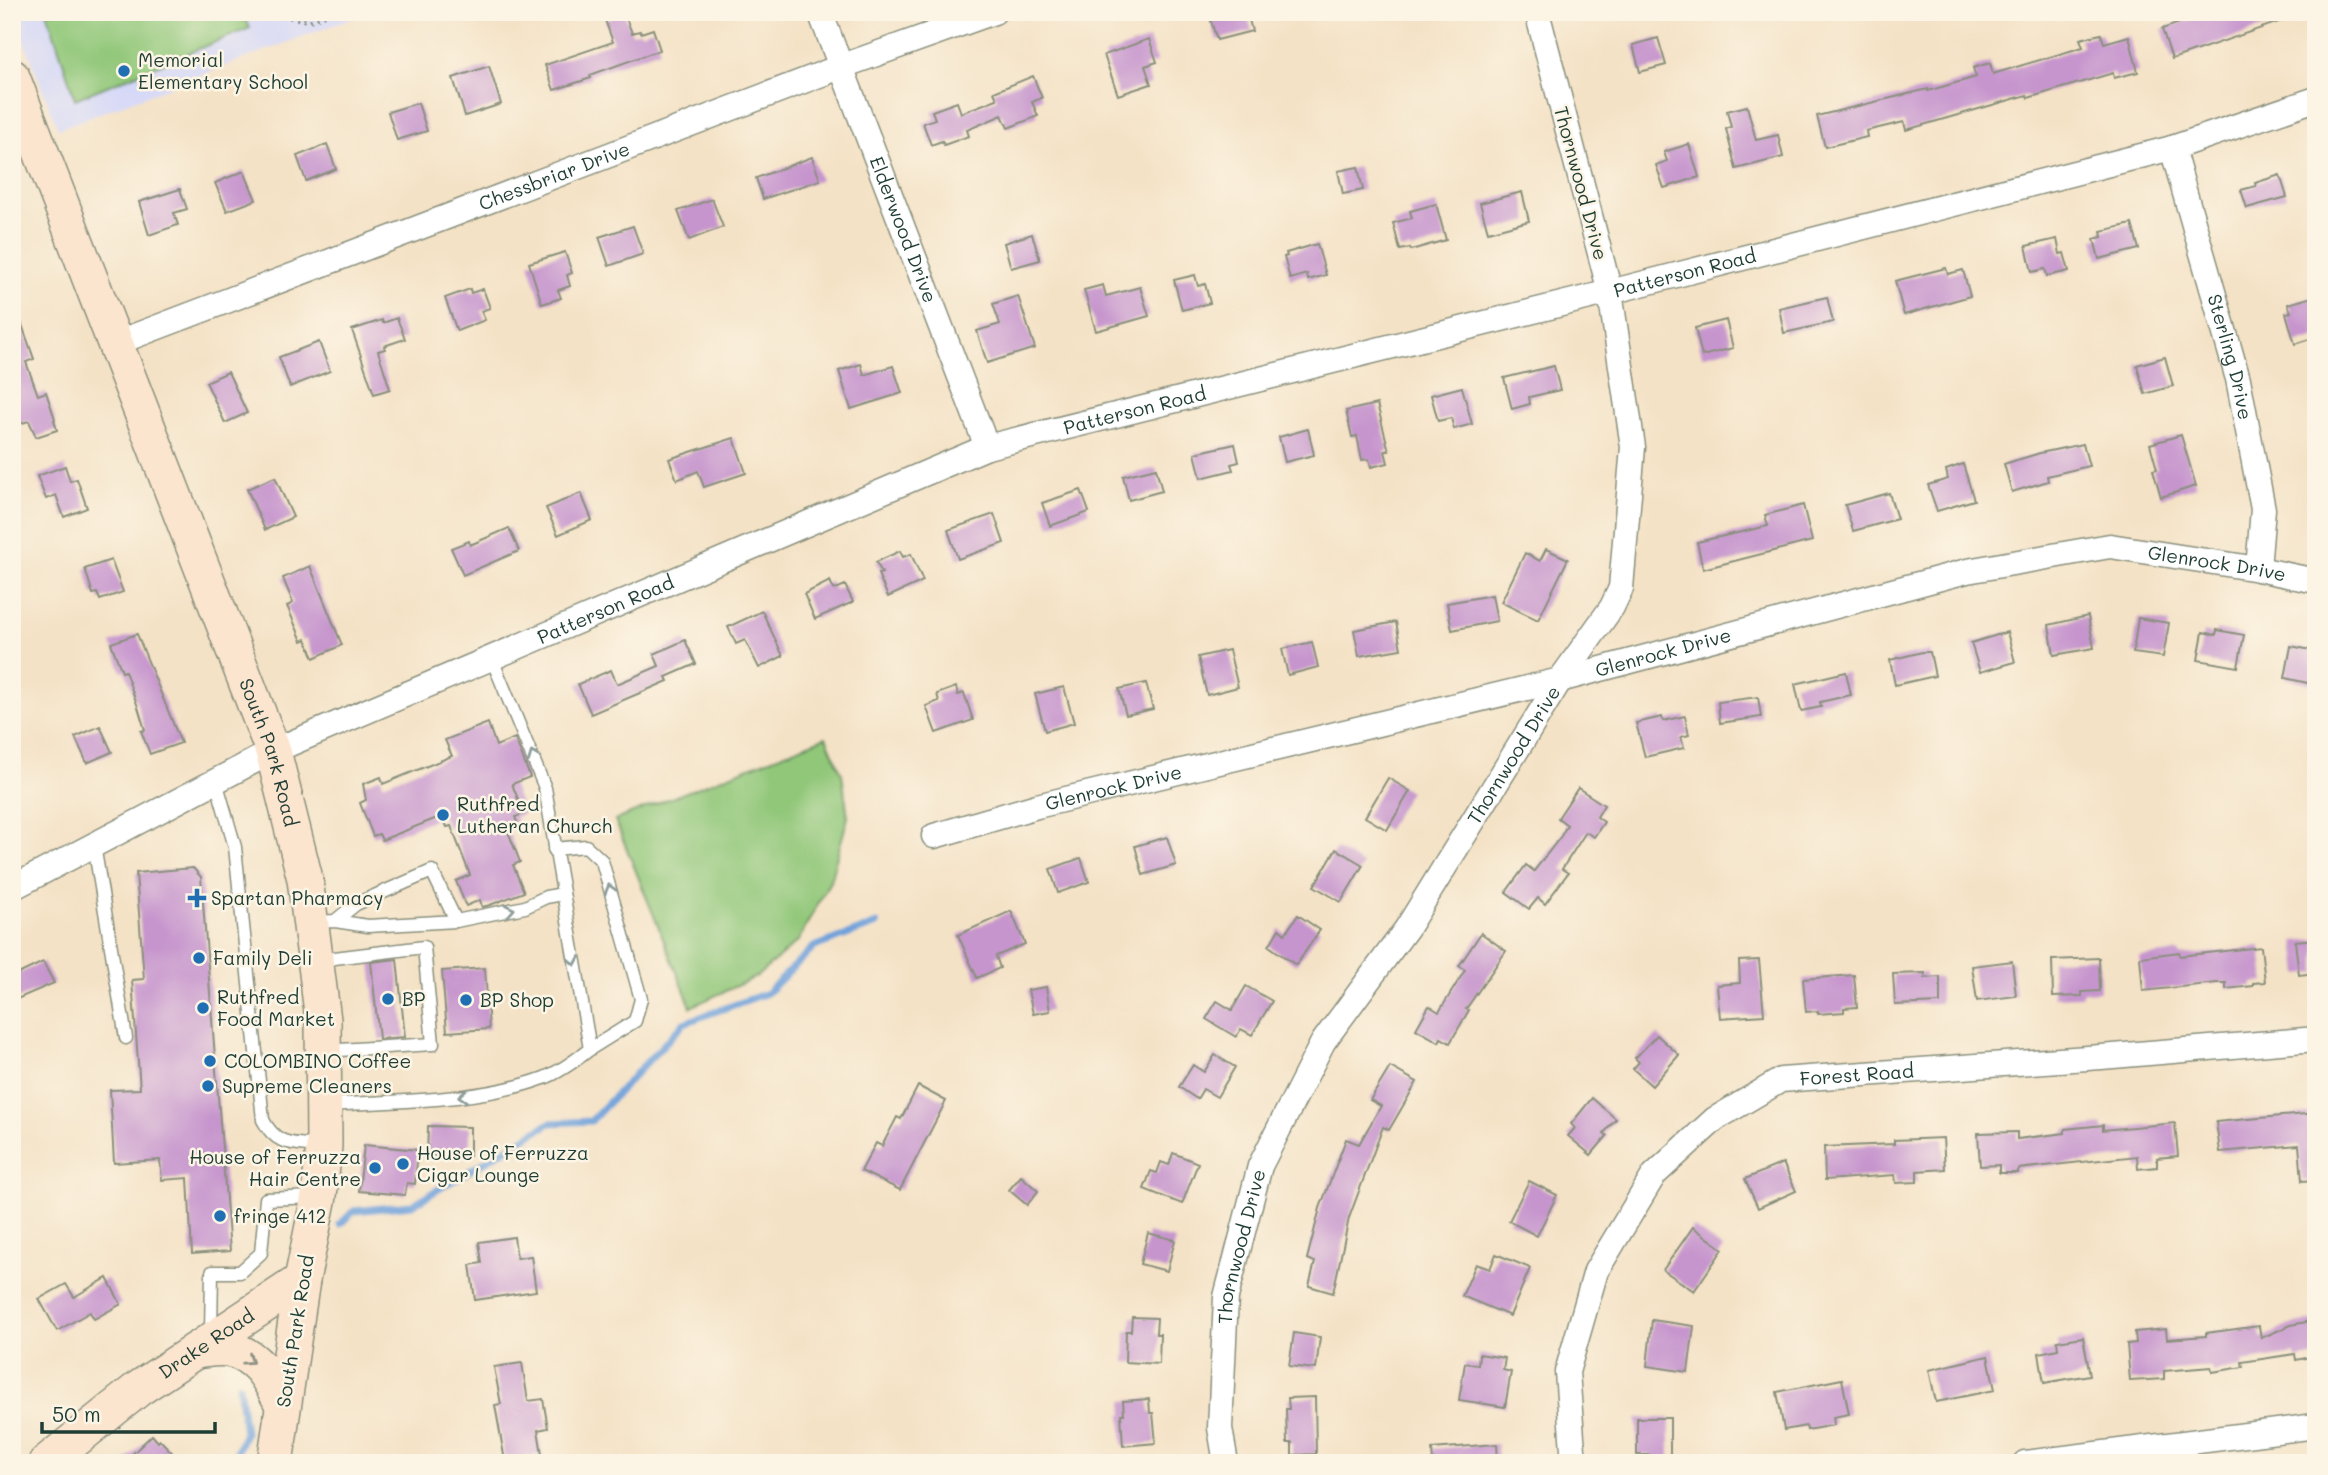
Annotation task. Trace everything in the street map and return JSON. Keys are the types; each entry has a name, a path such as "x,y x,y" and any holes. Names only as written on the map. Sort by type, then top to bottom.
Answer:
{"main road":[{"name":"South Park Road","path":"12,77 273,751 305,879 323,921 317,960 323,1020 324,1146 275,1463"},
{"name":"Drake Road","path":"46,1463 138,1389 302,1280"},
{"path":"203,1346 226,1348 245,1355 264,1371 283,1405"}],"street":[{"name":"Elderwood Drive","path":"820,12 987,447"},
{"name":"Chessbriar Drive","path":"116,343 840,66 995,12"},
{"name":"Thornwood Drive","path":"1226,1463 1220,1428 1226,1297 1260,1166 1322,1042 1407,928 1560,680 1612,607 1621,588 1633,447 1610,292 1537,12"},
{"name":"Patterson Road","path":"12,888 273,751 987,447 1610,292 2172,148 2316,99"},
{"name":"Sterling Drive","path":"2172,148 2238,379 2263,509 2258,569"},
{"name":"Glenrock Drive","path":"934,836 1037,806 1560,680 1967,571 2109,546 2258,569 2316,581"},
{"name":"Forest Road","path":"1574,1463 1567,1372 1596,1271 1654,1175 1715,1119 1781,1080 2101,1058 2316,1039"},
{"path":"2039,1462 2316,1426"}],"lane":[{"path":"492,659 545,788 590,1049"},
{"path":"216,781 235,847 263,1121 271,1134 281,1142 324,1146"},
{"path":"94,845 125,1038"},
{"path":"324,1105 477,1095 545,1078 635,1021 641,999 601,861 586,846 554,849"},
{"path":"323,921 432,871 456,921"},
{"path":"323,921 368,926 456,921 524,907 546,897 563,894"},
{"path":"317,960 425,947 433,1044 323,1051"},
{"path":"203,1346 212,1272 240,1272 261,1254 266,1199 318,1196"}],"path":[{"path":"262,12 309,21 333,12"},
{"path":"306,12 309,21"}],"shaded area":[{"name":"Memorial Elementary School","path":"13,12 368,12 58,129"}],"green space":[{"path":"47,12 242,12 250,28 75,99"},
{"path":"826,737 842,774 848,817 830,881 798,941 756,977 691,1007 615,820"}],"building":[{"path":"1220,12 1247,12 1252,31 1217,40 1210,18 1220,15"},
{"path":"2211,12 2299,12 2299,15 2172,59 2162,29"},
{"path":"624,13 632,33 653,29 660,50 554,90 545,65 613,42 605,20"},
{"path":"2101,34 2104,43 2129,36 2138,72 2114,78 2113,73 1906,130 1904,122 1866,131 1867,137 1825,147 1817,116 1928,91 1976,77 1973,68 1990,63 1993,74 2083,47 2080,39"},
{"path":"1658,38 1666,65 1640,72 1633,45"},
{"path":"1149,39 1157,62 1145,66 1151,84 1118,95 1104,55"},
{"path":"489,66 501,104 465,116 453,78"},
{"path":"1033,76 1042,98 1032,102 1038,116 1008,128 1002,115 967,130 969,136 944,145 942,141 931,145 923,123 935,119 932,111 957,102 961,113 997,99 994,92"},
{"path":"418,103 427,131 397,140 388,112"},
{"path":"1747,106 1756,140 1778,135 1783,157 1736,169 1726,129 1731,127 1727,111"},
{"path":"327,144 336,169 306,181 297,156"},
{"path":"1689,144 1699,177 1664,188 1656,165 1667,161 1664,152"},
{"path":"812,157 820,180 763,199 756,178"},
{"path":"1358,167 1363,190 1343,194 1338,171"},
{"path":"244,171 256,200 227,211 215,183"},
{"path":"2280,175 2287,197 2247,208 2241,190"},
{"path":"180,189 187,209 174,213 178,225 149,235 139,202"},
{"path":"1522,192 1529,221 1488,232 1480,203"},
{"path":"712,199 723,227 689,240 678,211"},
{"path":"1436,204 1446,240 1411,250 1400,250 1393,223 1412,218 1410,211"},
{"path":"2132,224 2139,249 2099,259 2094,239 2102,237 2101,231"},
{"path":"633,226 643,254 609,266 599,237"},
{"path":"1032,234 1040,260 1011,268 1004,243"},
{"path":"2057,239 2060,254 2064,253 2069,271 2047,276 2045,269 2032,272 2026,246"},
{"path":"1317,244 1326,275 1308,280 1307,274 1290,279 1284,257 1287,256 1286,253"},
{"path":"565,252 572,273 567,275 570,286 558,290 561,298 542,304 529,263"},
{"path":"1946,268 1948,274 1963,270 1970,296 1904,315 1895,281"},
{"path":"1195,275 1198,286 1205,284 1210,303 1182,310 1174,280"},
{"path":"1103,285 1106,296 1140,287 1149,316 1096,331 1084,290"},
{"path":"470,289 471,293 483,289 490,308 481,311 485,320 457,331 445,298"},
{"path":"1018,296 1035,348 987,363 977,331 1000,324 993,304"},
{"path":"2316,296 2316,337 2295,344 2286,313 2291,312 2288,304"},
{"path":"1827,297 1833,322 1784,333 1779,308"},
{"path":"12,305 15,305 34,359 26,362 38,395 46,392 57,430 36,437 29,421 12,426"},
{"path":"397,318 405,339 384,346 385,349 378,351 390,389 374,394 352,330"},
{"path":"1726,320 1733,348 1702,356 1695,328"},
{"path":"319,342 330,371 290,387 279,357"},
{"path":"2165,357 2173,386 2145,394 2137,365"},
{"path":"861,364 864,375 893,366 902,393 851,409 839,371"},
{"path":"1554,366 1560,390 1529,397 1530,404 1512,409 1504,378"},
{"path":"228,372 247,413 225,423 206,382"},
{"path":"1462,387 1472,424 1454,429 1451,418 1438,421 1431,395"},
{"path":"1377,404 1389,451 1385,451 1388,463 1371,467 1369,459 1362,460 1357,436 1352,437 1346,411"},
{"path":"1308,429 1314,455 1285,462 1279,437"},
{"path":"2181,435 2196,486 2161,497 2153,470 2157,469 2150,444"},
{"path":"734,438 746,473 704,487 698,471 677,480 669,459"},
{"path":"1235,444 1239,462 1231,464 1233,470 1201,478 1195,453"},
{"path":"2083,444 2089,466 2047,476 2048,481 2012,492 2004,464"},
{"path":"1963,464 1974,500 1937,511 1928,485 1948,479 1946,470"},
{"path":"65,466 70,481 77,479 87,508 64,517 56,495 46,499 37,476"},
{"path":"1156,468 1162,491 1129,500 1123,476"},
{"path":"275,477 293,517 265,530 247,489"},
{"path":"1081,490 1089,512 1050,526 1042,503"},
{"path":"581,493 592,520 558,535 546,508"},
{"path":"1889,493 1897,519 1853,531 1845,505"},
{"path":"1803,505 1812,541 1703,569 1697,542 1768,526 1765,515"},
{"path":"994,514 1004,543 958,559 948,530"},
{"path":"509,528 519,551 463,575 451,548 469,541 470,545"},
{"path":"1546,549 1568,559 1538,620 1501,602 1525,553 1540,561"},
{"path":"900,551 903,557 911,554 923,581 888,597 878,574 882,573 876,562"},
{"path":"111,560 123,592 100,600 97,593 93,594 85,569"},
{"path":"310,566 342,645 314,658 306,639 302,641 287,606 293,603 283,578"},
{"path":"830,581 834,590 845,585 853,602 815,619 804,594"},
{"path":"1492,595 1497,621 1452,630 1447,603"},
{"path":"762,611 783,656 759,668 745,640 736,644 728,627"},
{"path":"2088,616 2094,648 2054,655 2049,625"},
{"path":"2138,618 2169,623 2163,657 2133,653"},
{"path":"1396,622 1401,649 1359,656 1354,630"},
{"path":"2217,630 2244,635 2238,667 2198,660 2203,632 2216,635"},
{"path":"2007,632 2015,662 1980,672 1971,643"},
{"path":"137,634 181,743 150,754 141,731 145,730 138,707 111,643"},
{"path":"685,640 696,664 666,677 668,681 591,714 578,684 611,670 617,684 659,666 654,654"},
{"path":"1312,642 1318,667 1288,675 1282,649"},
{"path":"2291,646 2316,651 2316,680 2313,679 2312,684 2285,678"},
{"path":"1229,650 1238,687 1207,695 1198,657"},
{"path":"1930,652 1935,676 1895,685 1890,660"},
{"path":"1846,672 1851,695 1820,702 1821,707 1801,711 1795,684"},
{"path":"1146,683 1153,709 1126,715 1119,689"},
{"path":"956,687 958,695 964,693 973,720 936,733 926,706 939,701 937,694"},
{"path":"1064,687 1074,723 1045,731 1035,694"},
{"path":"1758,697 1761,717 1720,723 1718,702"},
{"path":"1685,716 1689,735 1681,737 1684,748 1645,757 1636,723 1662,717 1663,721"},
{"name":"Ruthfred Lutheran Church","path":"488,723 496,746 515,738 530,777 512,784 524,814 515,817 517,822 506,826 520,862 513,865 524,892 482,907 480,900 466,906 456,881 470,875 451,826 447,827 442,816 382,840 379,834 373,836 360,803 366,800 363,784 381,777 383,784 452,756 445,740"},
{"path":"100,726 112,752 87,763 75,737"},
{"path":"1388,778 1410,791 1387,830 1365,817"},
{"path":"1578,788 1604,805 1597,817 1604,822 1594,837 1586,832 1562,869 1568,873 1545,904 1538,898 1529,909 1506,892 1526,865 1534,871 1561,836 1567,825 1558,818"},
{"path":"1167,837 1176,865 1143,875 1135,846"},
{"path":"1336,849 1363,865 1341,902 1314,886"},
{"path":"1081,858 1089,882 1058,893 1050,869"},
{"path":"193,868 201,877 230,1251 192,1254 188,1178 162,1180 160,1160 114,1163 110,1090 140,1089 132,980 144,979 136,873"},
{"path":"1011,911 1025,944 996,956 1000,968 977,978 958,935"},
{"path":"1298,915 1320,930 1296,965 1269,946 1279,929 1285,934"},
{"path":"1481,933 1506,951 1466,1009 1469,1010 1450,1043 1441,1038 1439,1042 1416,1029 1429,1006 1439,1012 1465,970 1459,966"},
{"path":"2316,939 2316,973 2299,975 2295,941"},
{"path":"2261,947 2265,982 2226,989 2226,983 2217,983 2143,991 2140,957 2179,952 2180,956"},
{"path":"2099,958 2100,991 2082,992 2082,996 2053,997 2052,960"},
{"name":"BP","path":"397,959 405,1037 379,1039 371,962"},
{"path":"1759,960 1764,1015 1720,1018 1717,985 1740,983 1739,961"},
{"path":"2012,961 2016,996 1977,1001 1972,966"},
{"path":"43,962 54,983 17,999 12,990 12,977"},
{"name":"BP Shop","path":"485,968 489,1029 447,1032 442,971"},
{"path":"1925,973 1925,978 1940,977 1940,1003 1895,1005 1893,974"},
{"path":"1854,975 1857,1007 1844,1008 1844,1012 1806,1012 1803,979"},
{"path":"1246,986 1272,1001 1252,1035 1241,1029 1236,1037 1206,1019 1217,1001 1232,1010"},
{"path":"1046,987 1050,1011 1033,1014 1028,990"},
{"path":"1657,1035 1679,1055 1652,1086 1633,1069 1639,1062 1635,1058"},
{"path":"1215,1055 1235,1067 1217,1097 1203,1089 1197,1099 1179,1087 1193,1065 1204,1072"},
{"path":"1390,1067 1417,1082 1389,1130 1383,1127 1349,1218 1333,1293 1309,1286 1315,1262 1307,1259 1320,1208 1346,1139 1359,1144 1381,1106 1370,1100"},
{"path":"918,1086 946,1101 900,1190 861,1171 876,1143 882,1146 897,1117 901,1119"},
{"path":"1592,1098 1616,1119 1604,1133 1607,1136 1591,1155 1568,1136 1575,1128 1571,1124"},
{"path":"2316,1113 2316,1180 2302,1181 2299,1145 2220,1152 2216,1122"},
{"path":"2175,1123 2178,1156 2157,1158 2157,1167 2138,1169 2137,1156 2018,1169 2018,1173 1999,1173 1999,1165 1980,1166 1978,1133 2017,1132 2017,1139 2065,1133 2065,1129 2103,1125 2103,1130"},
{"path":"428,1126 470,1127 470,1156 427,1155"},
{"path":"1943,1138 1945,1169 1917,1171 1917,1182 1896,1183 1895,1175 1825,1180 1824,1147 1894,1144 1894,1140"},
{"path":"364,1145 418,1150 415,1184 407,1183 405,1195 359,1191"},
{"path":"1173,1153 1198,1163 1182,1204 1144,1189 1151,1171 1157,1173 1161,1162 1169,1165"},
{"path":"1783,1163 1796,1191 1758,1208 1745,1179"},
{"path":"1021,1176 1038,1191 1027,1205 1009,1190"},
{"path":"1529,1181 1557,1195 1537,1236 1509,1221"},
{"path":"1693,1227 1723,1249 1694,1291 1663,1270"},
{"path":"1148,1233 1175,1240 1167,1271 1140,1264"},
{"path":"514,1237 517,1258 531,1256 536,1291 475,1300 470,1265 482,1263 479,1242"},
{"path":"1496,1254 1530,1268 1510,1316 1462,1296 1476,1264 1490,1269"},
{"path":"107,1278 121,1304 94,1319 90,1312 57,1331 39,1299 66,1284 74,1297"},
{"path":"1132,1317 1157,1318 1156,1334 1160,1334 1159,1364 1125,1362 1126,1331 1131,1331"},
{"path":"1652,1320 1694,1326 1688,1372 1647,1366"},
{"path":"2316,1320 2316,1356 2296,1360 2295,1354 2242,1362 2243,1367 2212,1372 2211,1367 2164,1371 2164,1379 2130,1381 2127,1344 2136,1343 2135,1332 2166,1329 2167,1339 2206,1336 2206,1333 2259,1326 2261,1338 2291,1325"},
{"path":"1294,1333 1320,1337 1316,1369 1289,1366"},
{"path":"2083,1337 2090,1375 2044,1383 2039,1353 2058,1349 2057,1341"},
{"path":"1479,1354 1505,1358 1503,1370 1511,1372 1505,1407 1459,1400 1465,1363 1478,1365"},
{"path":"1988,1356 1995,1390 1936,1402 1929,1370"},
{"path":"522,1363 528,1401 543,1399 548,1428 538,1430 542,1454 505,1461 495,1405 501,1404 494,1367"},
{"path":"1842,1379 1849,1414 1833,1417 1834,1425 1807,1430 1806,1426 1784,1430 1777,1392"},
{"path":"1315,1397 1316,1454 1292,1455 1292,1443 1287,1443 1288,1398"},
{"path":"1149,1399 1156,1443 1123,1446 1123,1401"},
{"path":"1637,1418 1670,1418 1670,1463 1651,1463 1651,1455 1637,1455"},
{"path":"152,1435 158,1442 160,1440 182,1463 123,1463"},
{"path":"1497,1444 1498,1463 1433,1463 1432,1449"}],"waterway":[{"path":"340,1224 354,1211 412,1205 550,1123 591,1121 684,1023 767,993 814,947 877,924"},
{"path":"232,1463 245,1433 239,1385"}],"place":[{"name":"Memorial Elementary School","path":"124,71"},
{"name":"Ruthfred Lutheran Church","path":"443,815"},
{"name":"Spartan Pharmacy","path":"197,898"},
{"name":"Family Deli","path":"199,958"},
{"name":"BP","path":"388,999"},
{"name":"BP Shop","path":"466,1000"},
{"name":"Ruthfred Food Market","path":"203,1008"},
{"name":"COLOMBINO Coffee","path":"210,1061"},
{"name":"Supreme Cleaners","path":"208,1086"},
{"name":"House of Ferruzza Cigar Lounge","path":"403,1164"},
{"name":"House of Ferruzza Hair Centre","path":"375,1168"},
{"name":"fringe 412","path":"220,1216"}]}
